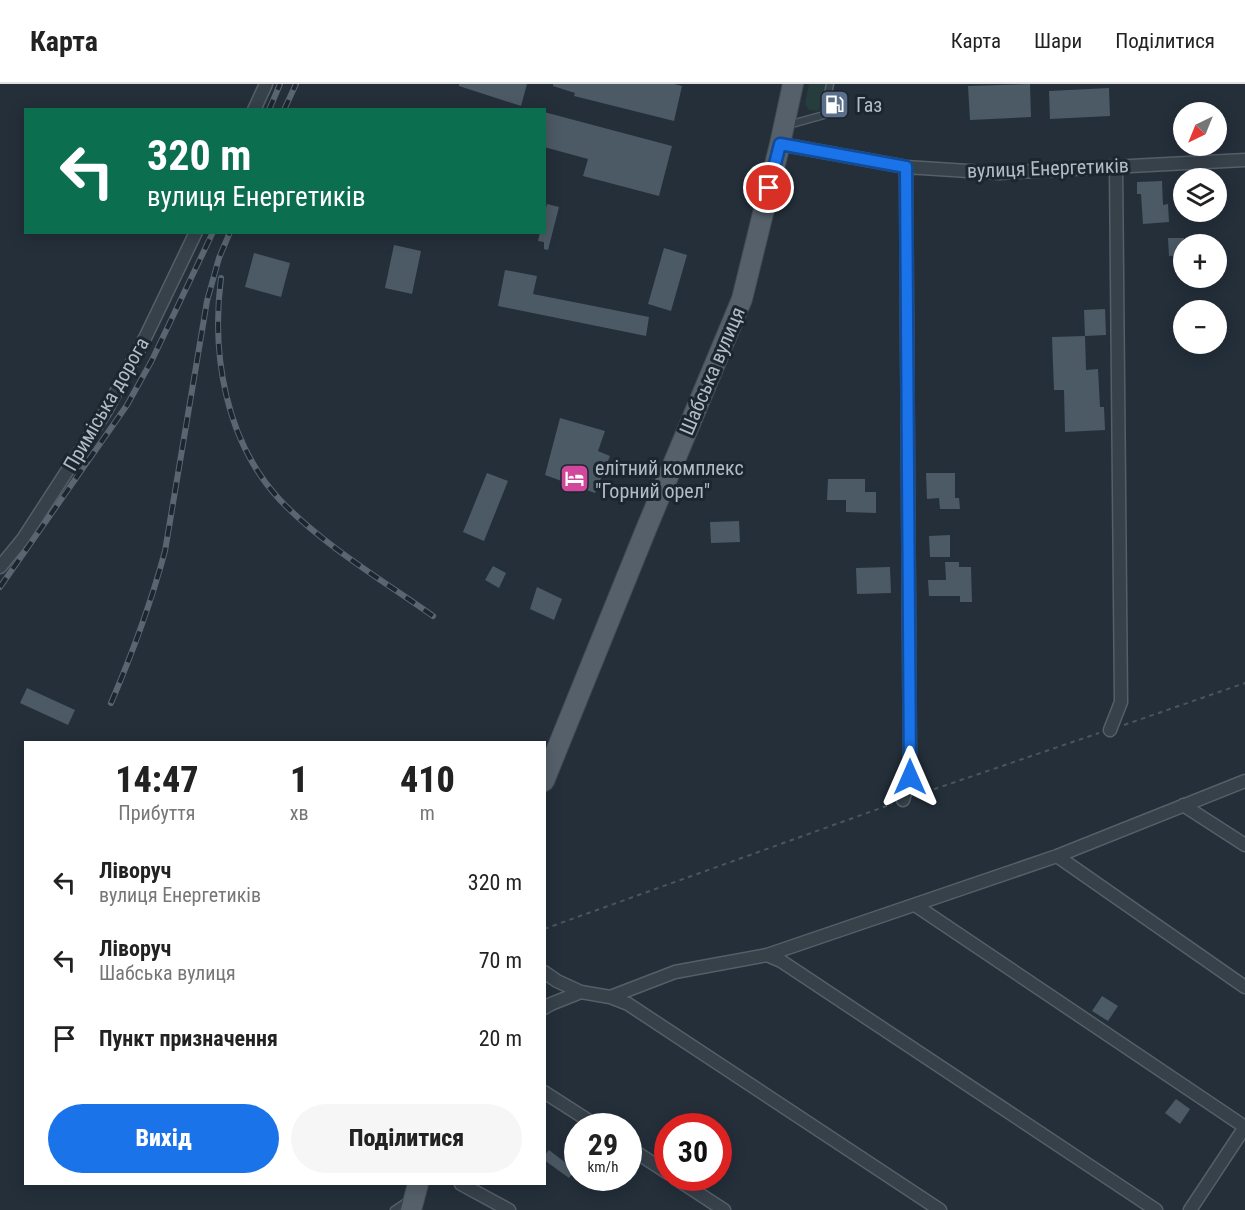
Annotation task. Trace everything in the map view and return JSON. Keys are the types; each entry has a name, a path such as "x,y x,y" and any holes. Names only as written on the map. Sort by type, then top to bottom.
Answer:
{"main road":[{"name":"Шабська вулиця","path":"546,776 742,299 793,84"}],"street":[{"path":"255,108 266,84"},
{"name":"вулиця Енергетиків","path":"782,135 906,167 999,173 1245,160"},
{"path":"903,800 910,777 906,167"},
{"path":"1110,730 1121,702 1116,167"},
{"name":"Приміська дорога","path":"0,567 23,539 105,411 146,336 195,234"},
{"path":"610,997 675,972 767,955 1057,856 1245,781"},
{"path":"1183,805 1245,845"},
{"path":"1057,856 1245,987"},
{"path":"915,904 1245,1127 1190,1210"},
{"path":"767,955 791,968 1156,1210"},
{"path":"546,973 581,992 610,997 628,1004 940,1210"},
{"path":"546,1007 581,992"},
{"path":"546,1093 577,1113"},
{"path":"463,1185 509,1210"},
{"path":"695,1191 724,1210"}],"lane":[{"path":"782,135 824,115 830,84"},
{"path":"394,1210 418,1192"}],"green space":[{"path":"809,84 826,84 820,108 817,111 809,110 805,104"}],"building":[{"path":"459,84 527,84 521,106 459,86"},
{"path":"553,84 674,84 682,86 674,121 574,96 575,93 553,86"},
{"path":"1030,84 1031,117 970,120 968,86"},
{"path":"1109,88 1110,116 1050,119 1049,91"},
{"path":"546,113 672,146 659,196 583,176 588,159 546,148"},
{"path":"1162,181 1163,205 1168,204 1169,222 1143,224 1141,194 1137,194 1137,182"},
{"path":"547,204 559,207 548,250 544,249 544,242 538,241 540,234 546,234"},
{"path":"1168,238 1173,238 1173,256 1169,256"},
{"path":"394,245 421,251 412,294 385,288"},
{"path":"664,248 687,255 671,311 648,304"},
{"path":"254,253 290,263 281,297 245,287"},
{"path":"505,270 537,276 533,294 649,317 646,336 498,306"},
{"path":"1105,309 1106,335 1085,336 1084,310"},
{"path":"1085,336 1086,370 1098,369 1100,407 1104,407 1105,430 1065,432 1064,390 1054,390 1052,337"},
{"path":"560,418 605,431 598,451 610,456 595,493 545,475"},
{"path":"487,473 508,481 484,541 463,532"},
{"path":"926,473 955,473 955,498 959,498 960,509 940,509 939,498 927,499"},
{"path":"828,479 865,479 865,492 876,492 876,513 846,512 846,500 827,500"},
{"path":"739,521 740,542 711,543 710,522"},
{"path":"950,535 950,557 930,557 929,536"},
{"path":"945,562 959,562 959,567 971,567 972,602 960,602 960,596 929,596 928,580 946,580"},
{"path":"493,566 506,573 499,588 485,580"},
{"path":"890,567 891,593 857,594 856,568"},
{"path":"537,587 562,599 554,620 530,609"},
{"path":"27,688 75,710 68,725 20,703"},
{"path":"1102,996 1118,1006 1108,1021 1092,1011"},
{"path":"1176,1099 1190,1109 1180,1124 1165,1113"},
{"path":"549,1150 564,1162 564,1174 546,1161 546,1154"}],"railway":[{"path":"270,108 280,84"},
{"path":"285,108 296,84"},
{"path":"0,587 127,405 152,360 212,234"},
{"path":"111,703 141,628 165,551 207,301 219,258 229,234"},
{"path":"221,278 218,337 226,396 235,425 262,477 280,500 315,532 433,616"}],"place":[{"name":"Газ","path":"835,105"},
{"name":"елітний комплекс \"Горний орел\"","path":"574,479"}],"route":[{"path":"769,188 780,144 906,167 910,777"}]}
